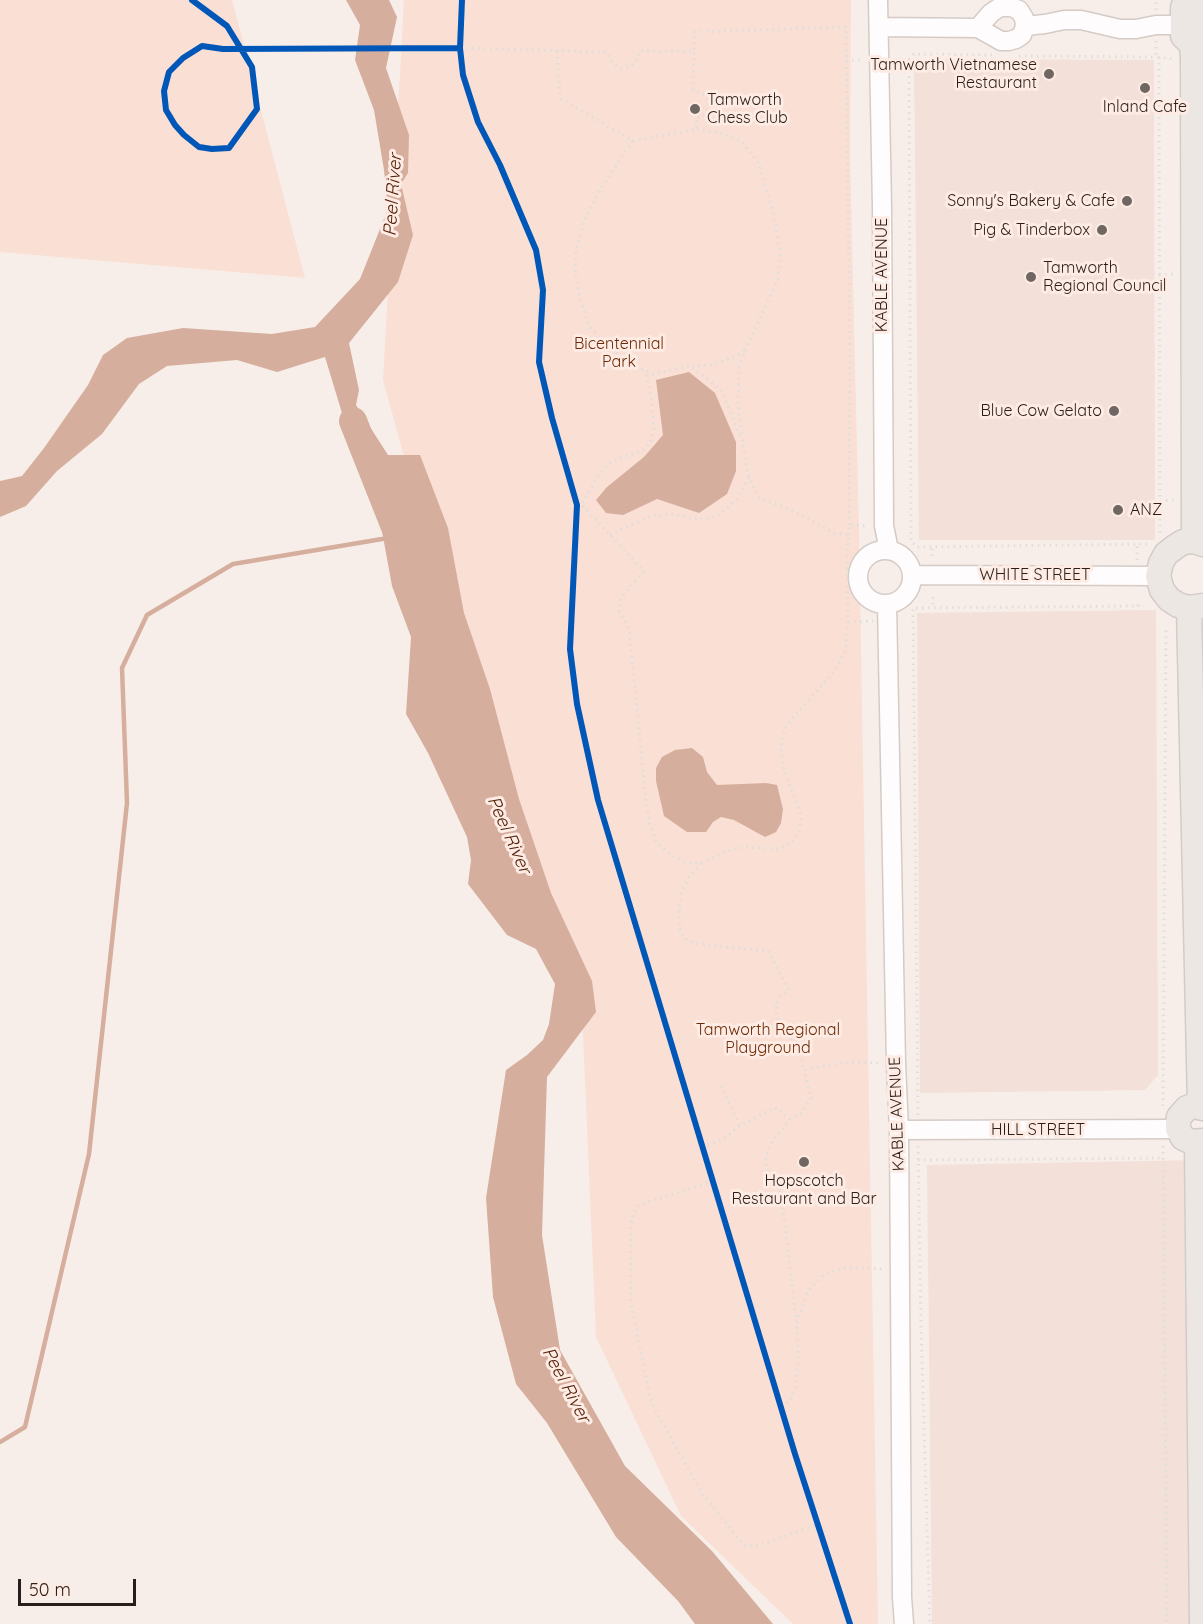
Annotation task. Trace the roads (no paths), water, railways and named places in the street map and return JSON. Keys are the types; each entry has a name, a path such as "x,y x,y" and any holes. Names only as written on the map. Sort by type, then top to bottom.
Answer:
{"main road":[{"path":"1193,24 1198,542 1183,542 1166,554 1158,576 1162,590 1169,599 1178,605 1196,607 1201,1107 1188,1108 1183,1112 1178,1123 1193,1138 1202,1502 1202,1624"}],"street":[{"name":"KABLE AVENUE","path":"878,0 884,526 889,550"},
{"path":"879,27 978,28 1001,41 1009,41 1022,34 1025,26 1024,18 1019,10 1000,7 991,13 978,28"},
{"path":"1025,26 1064,20 1082,20 1120,29 1193,24"},
{"path":"880,550 889,550 898,552 905,558 913,575 912,583 903,598 887,604 878,603 870,600 864,593 858,576 864,559 880,550"},
{"name":"WHITE STREET","path":"913,575 1158,576"},
{"name":"KABLE AVENUE","path":"887,604 899,1130 904,1624"},
{"name":"HILL STREET","path":"899,1130 1193,1138"}],"water":[{"path":"346,0 389,0 397,17 386,68 409,135 408,173 401,184 413,235 398,282 349,343 359,390 356,405 388,455 420,455 448,528 464,613 490,689 519,799 551,893 592,981 596,1012 547,1077 542,1235 560,1350 625,1466 712,1551 773,1624 695,1624 678,1601 616,1537 547,1423 516,1384 493,1297 486,1198 506,1070 543,1040 549,1024 555,984 536,949 507,935 468,884 471,860 467,837 428,753 406,714 411,637 392,586 380,520 385,467 363,456 345,423 325,357 277,372 237,360 167,366 139,384 102,434 57,471 26,506 0,517 0,481 22,476 88,385 103,355 127,338 183,328 272,334 315,327 360,279 388,209 374,110 355,60 360,25"},
{"path":"689,372 715,393 736,442 736,471 727,494 699,513 657,499 623,515 606,513 596,500 607,487 644,457 663,435 656,380"},
{"path":"692,748 703,757 707,772 717,785 766,783 777,785 783,809 781,823 776,832 765,837 734,820 721,817 713,822 706,832 687,832 664,816 656,781 656,768 662,757 675,750"}],"waterway":[{"name":"Peel River","path":"353,421 397,532"},
{"path":"0,1442 25,1427 89,1154 127,803 122,668 147,615 233,564 388,538"}],"place":[{"name":"Tamworth Vietnamese Restaurant","path":"1049,74"},
{"name":"Inland Cafe","path":"1145,88"},
{"name":"Tamworth Chess Club","path":"695,109"},
{"name":"Sonny's Bakery & Cafe","path":"1127,201"},
{"name":"Pig & Tinderbox","path":"1102,230"},
{"name":"Tamworth Regional Council","path":"1031,277"},
{"name":"Blue Cow Gelato","path":"1114,411"},
{"name":"ANZ","path":"1118,510"},
{"name":"Hopscotch Restaurant and Bar","path":"804,1162"}],"park label":[{"name":"Bicentennial Park","path":"619,353"},
{"name":"Tamworth Regional Playground","path":"768,1039"}]}
